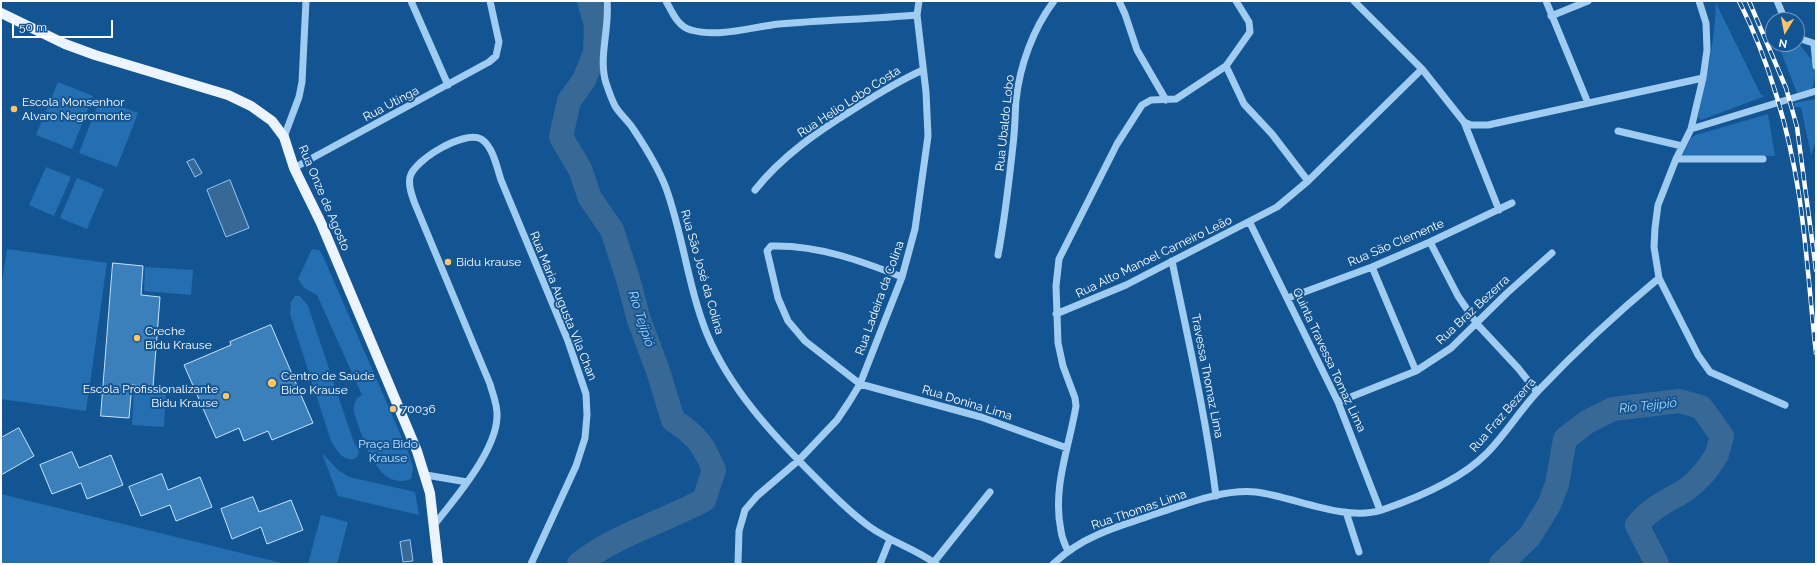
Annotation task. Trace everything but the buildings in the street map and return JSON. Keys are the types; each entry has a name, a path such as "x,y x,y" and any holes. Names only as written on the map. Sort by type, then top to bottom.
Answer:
{"main road":[{"name":"Rua Onze de Agosto","path":"1,13 65,44 95,55 228,95 263,114 272,121 284,137 294,168 321,223 414,442 426,475 434,525 438,564"}],"street":[{"path":"284,137 299,97 302,82 306,1"},
{"path":"411,1 448,85"},
{"name":"Rua Utinga","path":"294,168 489,62 496,56 499,42 490,1"},
{"name":"Rua São José da Colina","path":"607,1 608,14 604,64 606,82 616,107 633,129 659,170 684,248 694,295 707,333 731,381 744,399 799,460 854,515 890,539 935,563"},
{"path":"666,1 680,24 689,30 699,32 722,32 778,24 917,15"},
{"name":"Rua Ladeira da Colina","path":"738,564 739,531 745,510 757,496 799,460 837,420 860,384 902,277 915,229 928,136 926,92 917,15 919,1"},
{"name":"Rua Ubaldo Lobo","path":"998,254 1005,219 1014,137 1016,98 1023,63 1035,33 1047,10 1054,1"},
{"path":"1119,1 1137,50 1166,100"},
{"path":"1068,551 1061,532 1059,497 1060,475 1074,417 1076,398 1060,352 1056,314 1056,286 1059,260 1102,171 1142,105 1151,100 1176,99 1226,66 1250,32 1249,22 1236,1"},
{"path":"1354,1 1422,69 1464,122 1499,210"},
{"path":"1546,1 1588,103"},
{"path":"1551,16 1588,1"},
{"path":"1699,1 1706,23 1707,50 1704,78 1691,129 1676,159 1658,205 1654,247 1659,278 1698,355 1710,372 1785,405"},
{"path":"1777,1 1782,12"},
{"path":"1805,40 1815,44 1816,66"},
{"path":"1226,66 1244,104 1272,134 1308,181"},
{"name":"Rua Alto Manoel Carneiro Leão","path":"1056,314 1126,285 1250,223 1277,207 1308,181 1422,69"},
{"name":"Rua Helio Lobo Costa","path":"755,190 777,165 824,129 904,78 923,70"},
{"path":"1464,122 1471,125 1488,125 1704,78"},
{"path":"1691,129 1816,91"},
{"path":"1618,131 1682,146"},
{"name":"Rua Maria Augusta Vila Chan","path":"467,482 491,442 497,417 496,404 490,384 415,204 410,186 410,177 417,166 447,145 458,139 471,137 481,139 488,147 568,341 586,394 587,415 585,438 576,466 531,564"},
{"path":"1676,159 1763,159"},
{"name":"Rua São Clemente","path":"1288,298 1372,267 1512,204"},
{"name":"Quinta Travessa Tomaz Lima","path":"1250,223 1338,402 1380,510"},
{"path":"1430,242 1458,296 1477,324 1518,368 1537,392"},
{"path":"860,384 805,341 788,321 778,298 767,256 768,248 771,246 791,246 844,255 902,277"},
{"name":"Rua Braz Bezerra","path":"1338,402 1416,371 1451,348 1507,293 1552,253"},
{"name":"Travessa Thomaz Lima","path":"1172,261 1196,370 1210,450 1216,496"},
{"path":"1372,267 1416,371"},
{"name":"Rua Fraz Bezerra","path":"1216,496 1240,492 1255,492 1346,512 1363,513 1380,510 1435,488 1472,466 1486,454 1537,392 1593,337 1659,278"},
{"name":"Rua Donina Lima","path":"860,384 981,416 1066,448"},
{"path":"426,475 467,482 434,525"},
{"path":"935,563 990,492"},
{"name":"Rua Thomas Lima","path":"1053,564 1068,551 1097,535 1216,496"},
{"path":"1346,512 1359,552"},
{"path":"880,564 890,539"}],"green space":[{"path":"1716,3 1761,95 1765,96 1701,120 1698,117 1712,46"},
{"path":"1781,52 1805,52 1813,62 1816,72 1813,86 1811,89 1797,93"},
{"path":"58,82 93,96 72,149 36,135"},
{"path":"100,99 138,113 117,167 79,153"},
{"path":"1816,99 1816,140 1811,155 1801,107 1795,107 1794,103"},
{"path":"1768,114 1775,156 1682,156 1691,138 1696,135"},
{"path":"46,167 71,177 54,216 29,205"},
{"path":"77,178 104,189 87,229 60,218"},
{"path":"7,249 107,263 86,411 1,399 1,289"},
{"name":"Praça Bido Krause","path":"312,249 319,250 322,254 409,454 413,468 411,479 399,481 388,477 372,460 366,447 354,413 354,405 357,398 362,395 317,295 304,288 298,279"},
{"path":"145,267 193,270 191,295 144,291"},
{"name":"Praça Bido Krause","path":"295,296 300,296 308,306 353,440 359,451 357,457 354,459 343,456 337,451 331,441 290,314 291,302"},
{"path":"134,387 166,389 164,427 132,425"},
{"name":"Praça Bido Krause","path":"322,453 338,470 349,477 415,492 419,515 338,496"},
{"path":"1,494 286,564 1,564"},
{"path":"321,515 348,522 337,564 308,564"}],"shaded area":[{"path":"194,159 202,173 195,177 187,162"},
{"path":"230,180 249,228 226,237 207,190"},
{"path":"410,540 413,561 403,562 400,542"}],"waterway":[{"name":"Rio Tejipió","path":"579,564 607,545 704,500 714,470 703,447 694,436 673,420 658,371 639,320 628,279 612,230 590,198 580,169 561,137 569,101 584,80 595,53 596,25 589,1"},
{"name":"Rio Tejipió","path":"1501,564 1530,536 1549,505 1557,484 1565,439 1587,422 1613,409 1679,401 1701,407 1722,436 1717,454 1701,477 1685,491 1651,511 1637,525 1657,564"}],"railway":[{"path":"1739,1 1769,71 1790,146 1802,215 1816,353"},
{"path":"1749,1 1786,88 1797,127 1816,270"}],"place":[{"name":"Escola Monsenhor Alvaro Negromonte","path":"14,109"},
{"name":"Bidu krause","path":"448,262"},
{"name":"Creche Bidu Krause","path":"137,338"},
{"name":"Centro de Saúde Bido Krause","path":"272,383"},
{"name":"Escola Profissionalizante Bidu Krause","path":"226,396"},
{"name":"70036","path":"393,409"}]}
